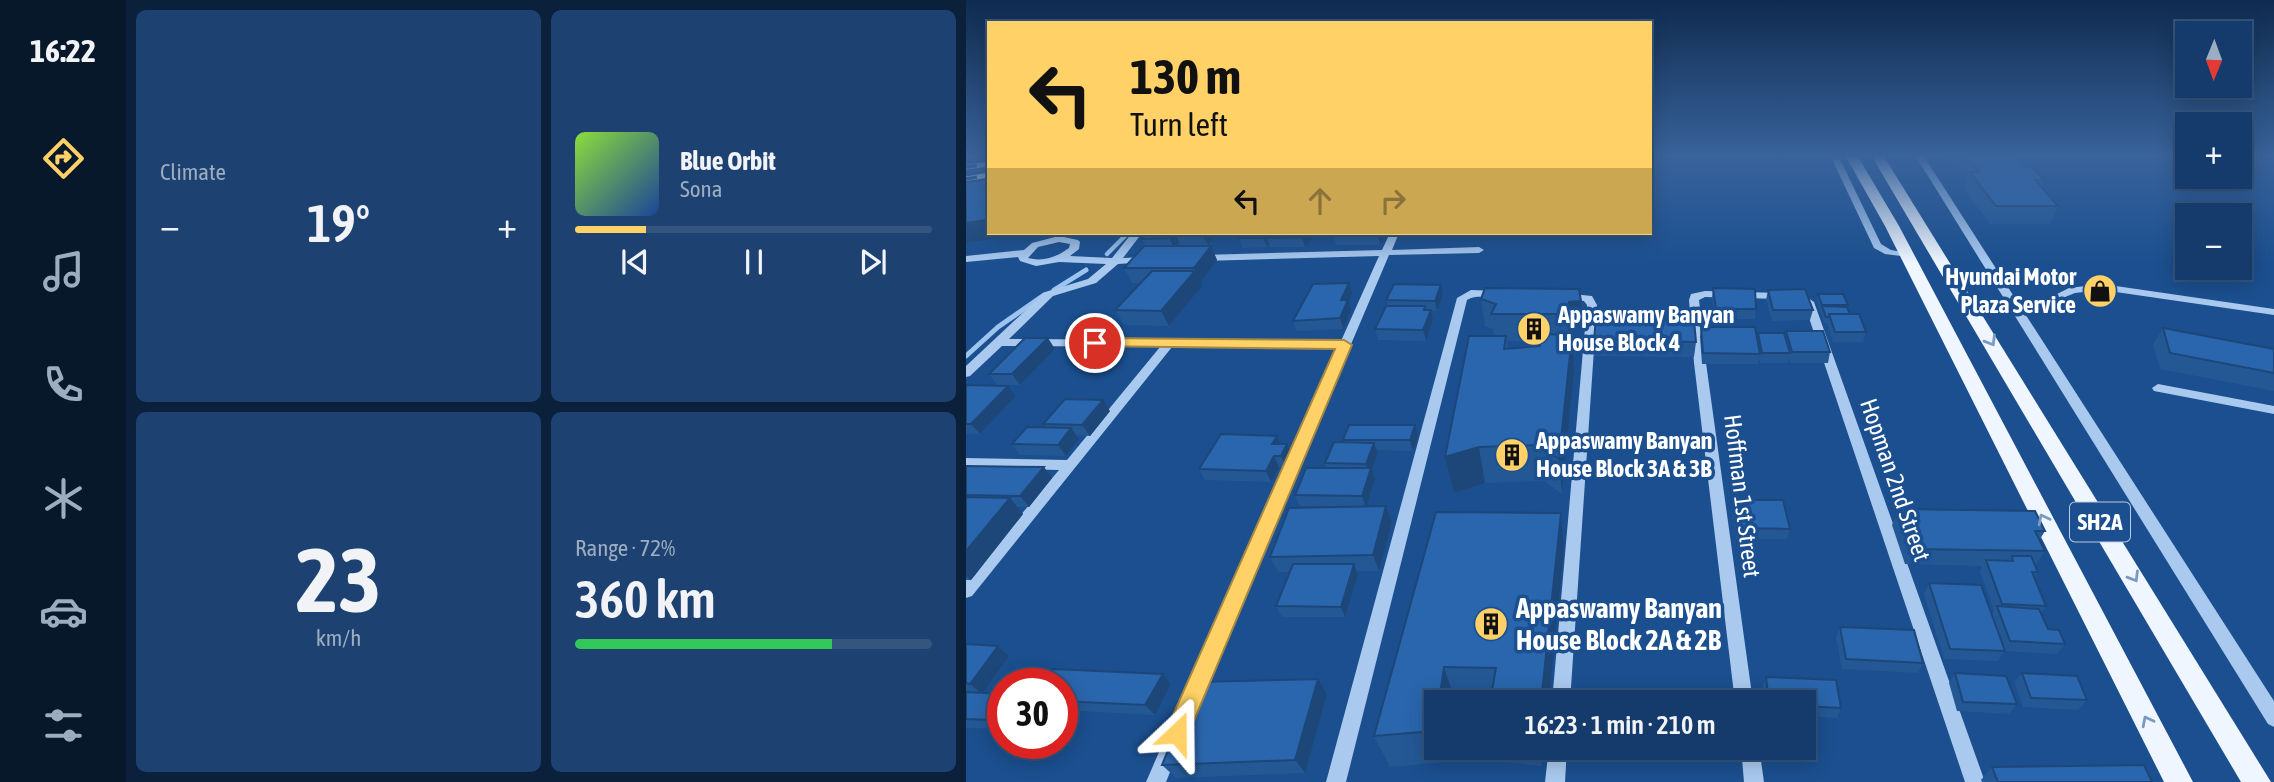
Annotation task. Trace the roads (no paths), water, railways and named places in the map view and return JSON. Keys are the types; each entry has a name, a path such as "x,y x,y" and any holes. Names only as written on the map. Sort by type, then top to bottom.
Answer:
{"main road":[{"name":"SH2A","path":"1871,191 2179,782"},
{"name":"SH2A","path":"1900,191 2257,782"},
{"path":"1908,258 1943,261"}],"street":[{"path":"1851,191 1877,246 1908,258"},
{"path":"1943,191 2274,718"},
{"path":"966,373 1049,294 1092,281 1115,261 1135,235"},
{"path":"1188,707 1393,235"},
{"path":"966,259 1025,253 1051,240 1066,239 1075,242 1076,245 1070,253 1057,259"},
{"path":"1196,258 1479,250"},
{"path":"1025,253 1023,259 1032,263 1057,259 1155,260"},
{"path":"2050,300 2073,290 2102,287 2274,312"},
{"path":"1336,782 1462,298 1471,293 1511,294"},
{"path":"1551,295 1588,298 1592,305 1562,690"},
{"name":"Hoffman 1st Street","path":"1695,296 1700,363 1742,690"},
{"name":"Hopman 2nd Street","path":"1695,296 1790,296 1809,302 1975,782"},
{"path":"997,342 1344,345"},
{"path":"966,591 1169,344"},
{"path":"2158,388 2274,410"},
{"path":"966,463 1071,465"},
{"path":"1156,782 1177,732"},
{"path":"1555,782 1557,760"},
{"path":"1751,760 1754,782"}],"waterway":[{"path":"1107,254 1126,235"},
{"path":"1054,290 1086,270"},
{"path":"966,356 998,327 1044,295"}],"place":[{"name":"Hyundai Motor Plaza Service","path":"2100,291"},
{"name":"Appaswamy Banyan House Block 4","path":"1534,329"},
{"name":"Appaswamy Banyan House Block 3A & 3B","path":"1512,455"},
{"name":"Appaswamy Banyan House Block 2A & 2B","path":"1491,624"}]}
